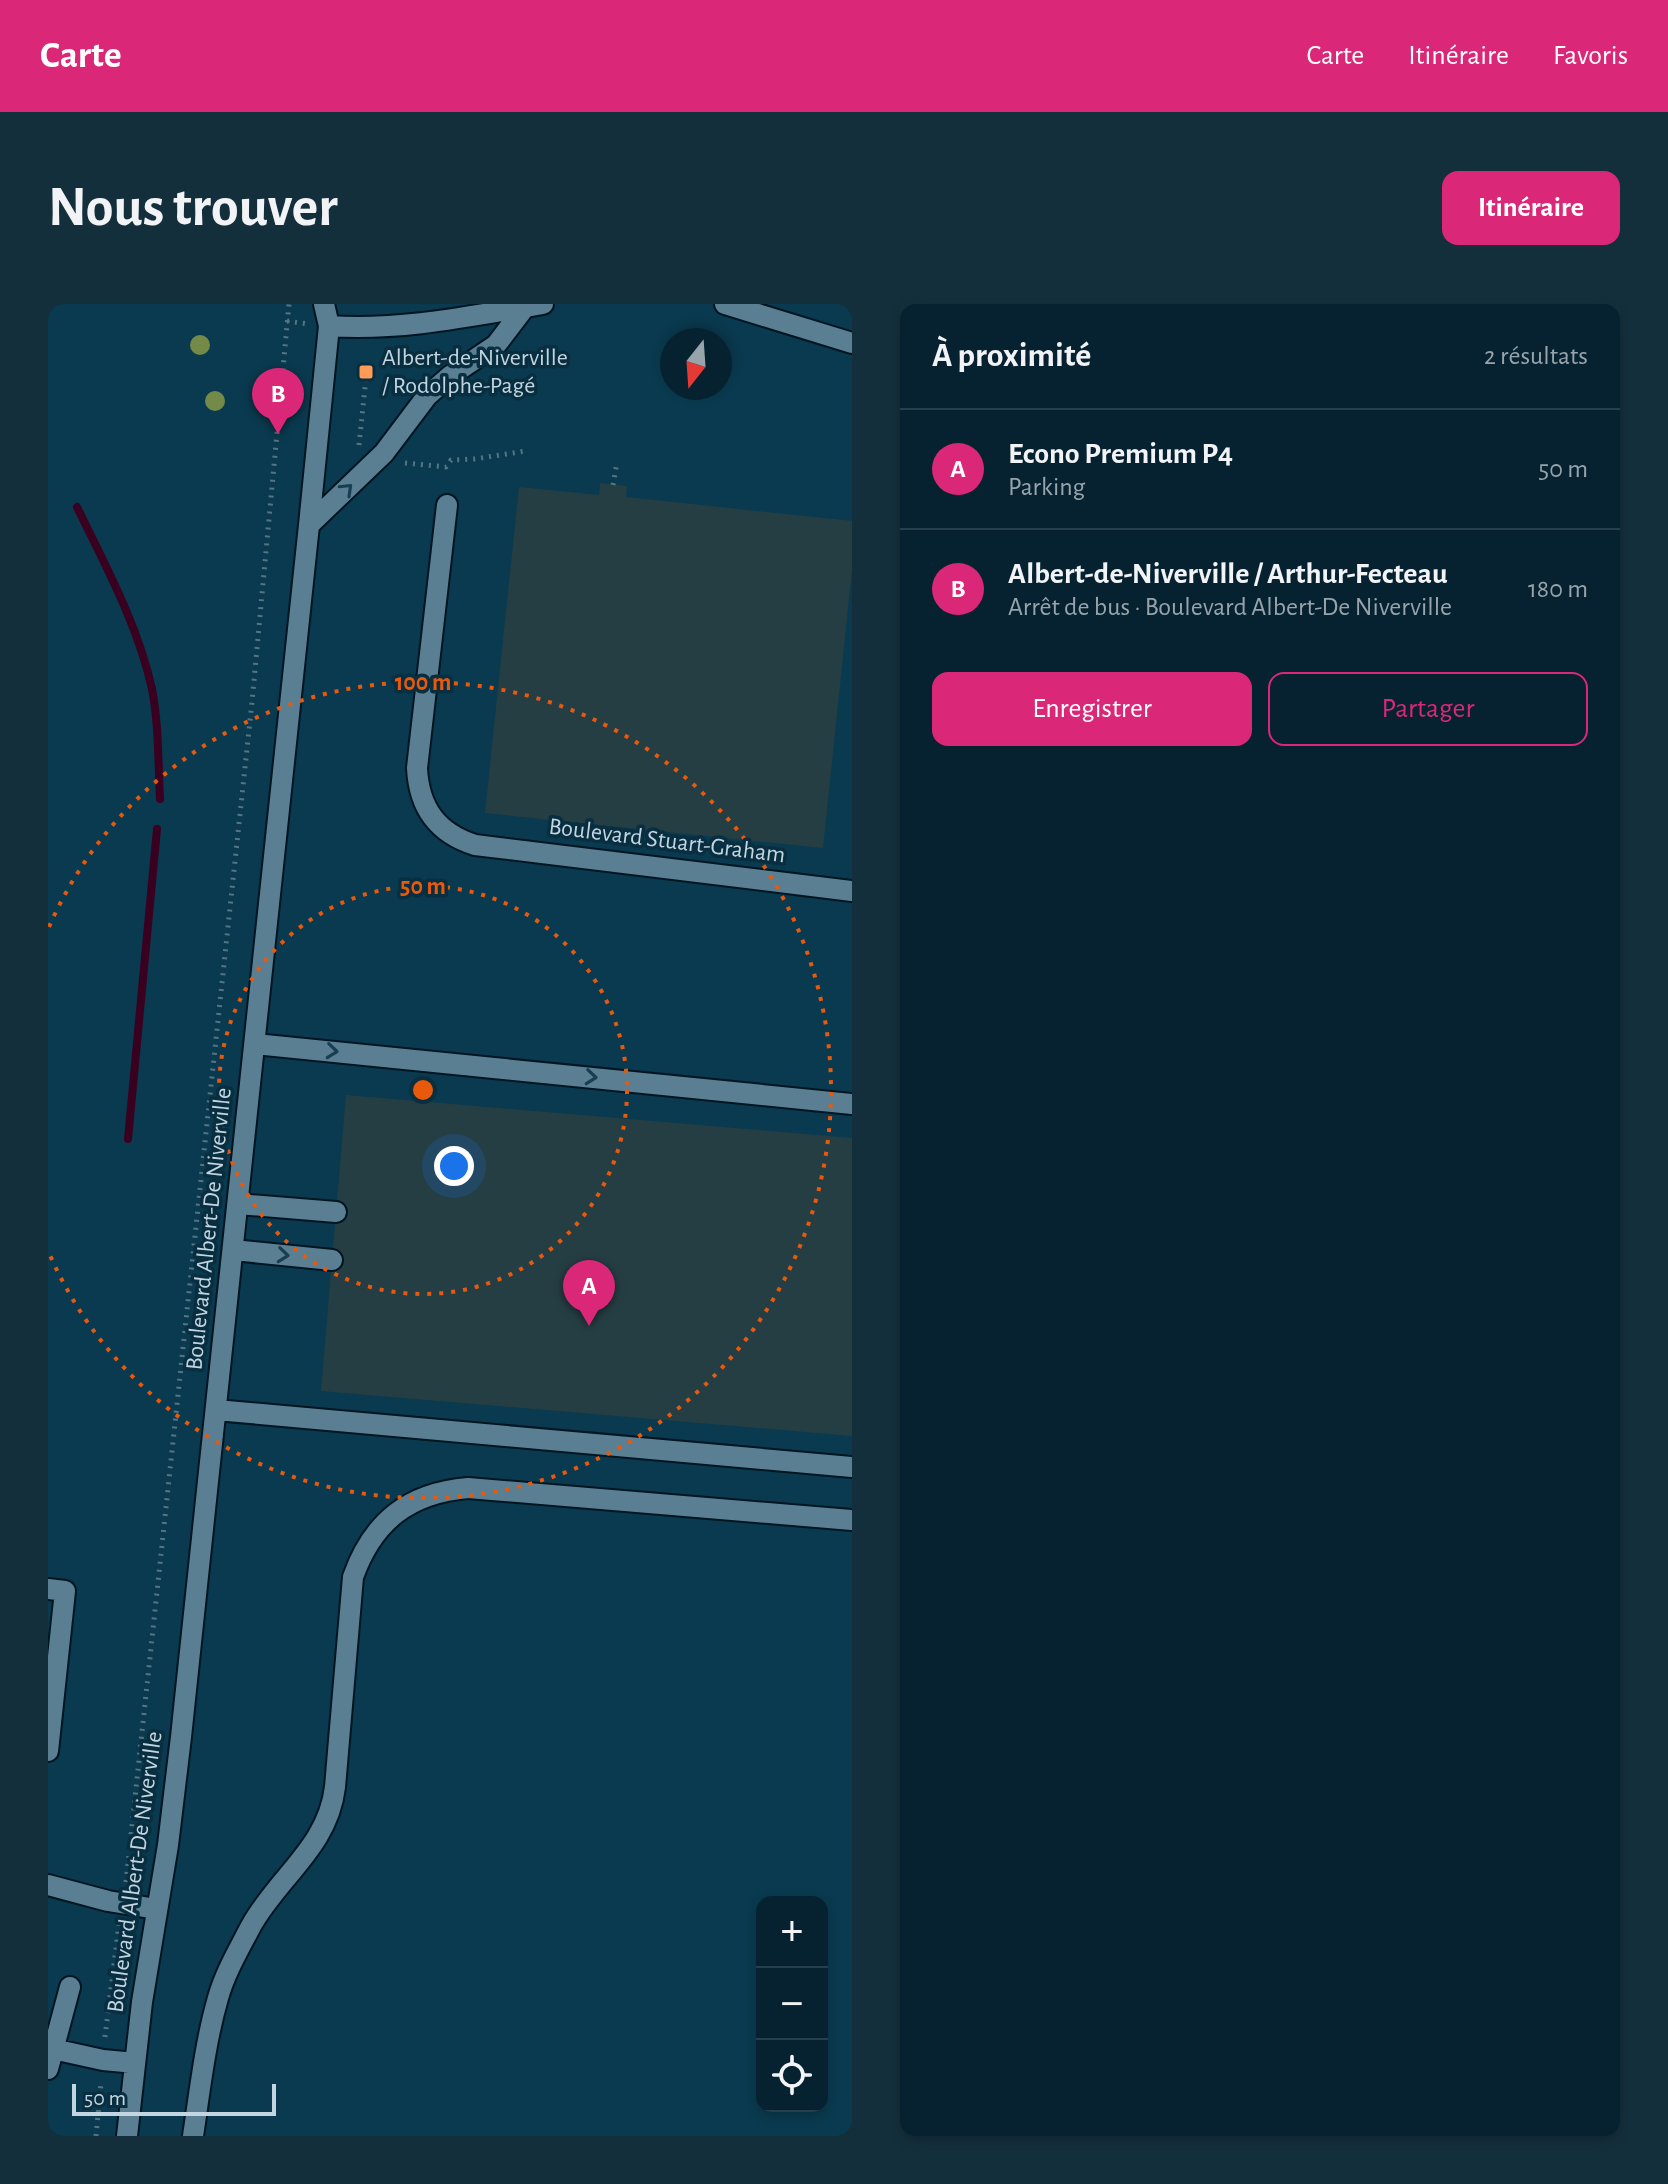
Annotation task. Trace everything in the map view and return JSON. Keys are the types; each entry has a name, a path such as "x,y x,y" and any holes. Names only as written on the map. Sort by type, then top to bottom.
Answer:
{"street":[{"name":"Boulevard Albert-De Niverville","path":"127,2136 181,1737 329,326 324,304"},
{"name":"Boulevard Albert-De Niverville","path":"329,326 342,304"},
{"path":"725,304 852,343"},
{"path":"329,326 420,325 534,305"},
{"path":"309,525 384,453 427,396 450,376 496,345 534,305"},
{"name":"Boulevard Stuart-Graham","path":"447,505 420,738 418,782 428,812 438,824 475,845 852,891"},
{"path":"255,1044 852,1104"},
{"path":"238,1204 336,1212"},
{"path":"233,1250 332,1260"},
{"path":"216,1410 852,1467"},
{"path":"193,2136 209,2032 218,1996 232,1962 253,1922 276,1889 312,1848 328,1817 335,1787 353,1577 365,1549 387,1522 420,1498 468,1488 852,1520"},
{"path":"48,1589 65,1591 48,1751"},
{"path":"48,1885 108,1901 156,1909"},
{"path":"70,1987 51,2059 135,2063"}],"path":[{"name":"Boulevard Albert-De Niverville","path":"130,1863 254,687 289,304"},
{"path":"359,445 368,359"},
{"path":"397,462 446,467 451,460 526,451"},
{"path":"613,485 617,462"},
{"name":"Boulevard Albert-De Niverville","path":"104,2041 118,1925"},
{"path":"96,2136 101,2080"}],"shaded area":[{"path":"48,304 852,304 852,2136 48,2136"}],"building":[{"path":"600,483 627,486 626,497 852,521 852,570 823,848 485,813 519,487 599,495"},
{"path":"346,1095 852,1138 852,1436 321,1391"}],"waterway":[{"path":"77,507 120,596 146,665 156,716 160,799"},
{"path":"128,1139 157,829"}],"place":[{"name":"Albert-de-Niverville / Rodolphe-Pagé","path":"366,372"},
{"name":"Albert-de-Niverville / Arthur-Fecteau","path":"278,434"},
{"name":"Econo Premium P4","path":"589,1326"}]}
